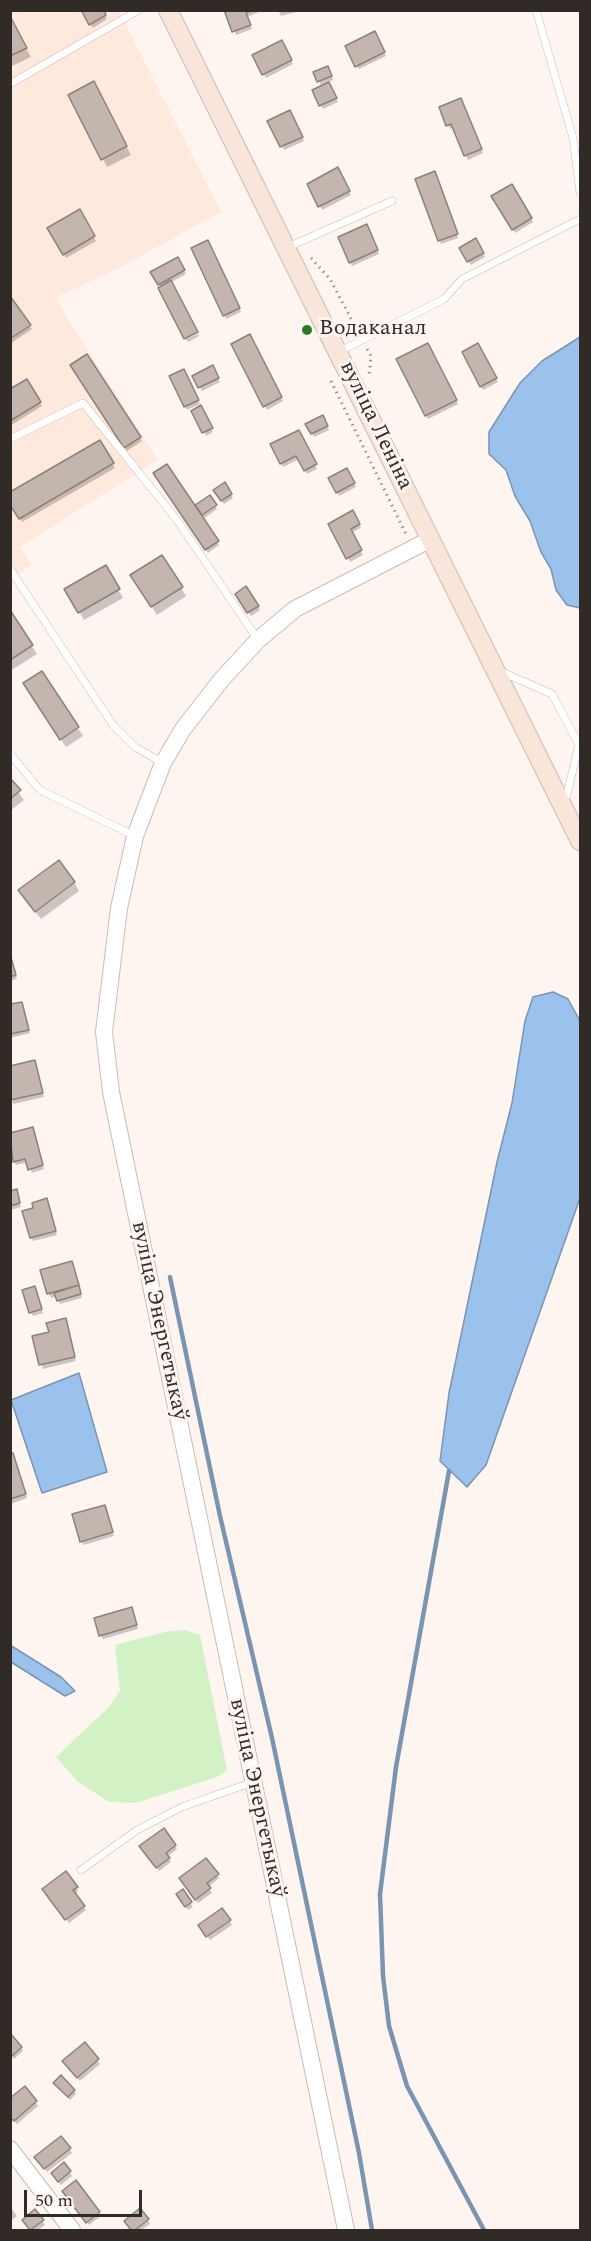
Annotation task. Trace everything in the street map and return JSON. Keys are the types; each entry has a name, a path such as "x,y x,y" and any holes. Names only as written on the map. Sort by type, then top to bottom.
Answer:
{"main road":[{"name":"вуліца Леніна","path":"168,10 580,841"}],"street":[{"name":"вуліца Энергетыкаў","path":"346,2230 111,1092 104,1032 119,908 135,836 163,763 183,729 222,679 258,640 295,609 431,539"},
{"path":"10,2148 72,2230"}],"lane":[{"path":"10,84 139,10"},
{"path":"536,10 573,138 580,192"},
{"path":"286,248 392,201"},
{"path":"338,352 444,299 462,279 580,219"},
{"path":"10,439 83,402 177,520 258,640"},
{"path":"10,569 113,725 135,747 163,763"},
{"path":"497,670 552,693 579,745 564,808"},
{"path":"10,754 40,790 135,836"},
{"path":"81,1870 137,1830 182,1807 253,1782"}],"shaded area":[{"path":"11,11 119,11 221,212 121,267 55,298 158,460 20,547 32,565 11,579"}],"green space":[{"path":"185,1630 200,1635 227,1770 217,1777 136,1803 109,1802 77,1781 56,1757 109,1707 120,1691 115,1645 165,1632"}],"water":[{"path":"580,337 580,608 567,605 556,590 551,569 541,552 530,521 515,496 506,470 489,454 489,432 520,383 542,361"},
{"path":"553,992 568,999 580,1021 580,1198 486,1465 467,1487 440,1461 449,1393 497,1162 512,1103 525,1021 533,997"},
{"path":"79,1373 107,1472 42,1493 11,1400"},
{"path":"10,1645 61,1677 75,1691 65,1696 11,1662"}],"building":[{"path":"81,10 104,10 106,15 89,25"},
{"path":"224,10 252,10 246,13 251,25 232,32"},
{"path":"10,16 27,48 10,56"},
{"path":"375,31 385,52 355,67 345,46"},
{"path":"282,40 292,60 262,75 252,55"},
{"path":"328,66 332,76 317,82 313,72"},
{"path":"94,81 127,146 101,160 68,95"},
{"path":"329,82 337,98 319,106 312,90"},
{"path":"461,98 482,149 464,156 451,124 446,126 439,107"},
{"path":"290,110 303,137 280,147 267,121"},
{"path":"338,167 350,191 318,207 307,184"},
{"path":"435,171 458,234 438,241 415,179"},
{"path":"512,184 532,218 512,230 491,196"},
{"path":"80,209 95,236 63,255 47,228"},
{"path":"367,224 378,250 349,263 338,237"},
{"path":"476,238 484,253 467,262 459,248"},
{"path":"208,240 240,308 223,316 191,248"},
{"path":"178,257 185,270 158,285 150,272"},
{"path":"171,280 198,332 184,339 158,288"},
{"path":"10,296 31,325 10,339"},
{"path":"250,334 282,397 263,407 231,344"},
{"path":"428,343 457,400 425,416 396,359"},
{"path":"478,343 497,378 480,387 462,352"},
{"path":"87,354 141,437 124,448 70,365"},
{"path":"213,365 219,378 198,388 192,376"},
{"path":"184,369 199,400 184,407 169,376"},
{"path":"27,379 41,402 10,421 10,389"},
{"path":"201,405 213,428 202,433 191,411"},
{"path":"323,415 328,426 311,434 305,424"},
{"path":"299,430 317,464 304,471 296,456 280,464 270,444"},
{"path":"100,440 114,463 19,519 10,505 10,492"},
{"path":"167,464 219,541 205,550 153,473"},
{"path":"347,468 355,483 336,493 328,478"},
{"path":"225,482 232,494 221,501 213,490"},
{"path":"210,495 217,505 202,515 195,505"},
{"path":"353,510 360,524 351,529 362,550 346,559 328,524"},
{"path":"162,555 183,587 151,607 130,575"},
{"path":"106,565 120,589 78,613 64,589"},
{"path":"246,586 259,606 247,613 235,594"},
{"path":"10,610 33,645 10,660"},
{"path":"42,671 79,727 60,740 23,683"},
{"path":"10,778 21,790 10,799"},
{"path":"59,860 75,882 35,912 18,890"},
{"path":"10,954 16,975 10,977"},
{"path":"22,1002 29,1030 10,1034 10,1004"},
{"path":"35,1060 43,1093 10,1100 10,1066"},
{"path":"33,1127 43,1165 28,1170 25,1159 13,1162 10,1133"},
{"path":"17,1189 20,1203 10,1206 10,1191"},
{"path":"47,1198 56,1231 30,1238 22,1211 33,1208 32,1203"},
{"path":"72,1261 79,1285 47,1294 40,1270"},
{"path":"79,1285 81,1294 57,1301 54,1293"},
{"path":"35,1286 42,1309 29,1313 22,1290"},
{"path":"66,1318 75,1357 39,1365 32,1336 49,1332 46,1323"},
{"path":"13,1453 26,1494 10,1499 10,1454"},
{"path":"105,1505 113,1532 80,1542 72,1514"},
{"path":"132,1607 137,1625 99,1636 94,1618"},
{"path":"164,1828 176,1845 166,1853 170,1858 156,1868 139,1846"},
{"path":"206,1858 219,1874 207,1883 211,1888 195,1900 179,1878"},
{"path":"66,1871 78,1887 73,1890 85,1906 65,1920 42,1889"},
{"path":"183,1889 192,1902 185,1907 176,1894"},
{"path":"222,1908 231,1920 206,1937 198,1925"},
{"path":"10,2033 22,2047 12,2056 10,2055"},
{"path":"85,2042 99,2059 77,2078 62,2061"},
{"path":"61,2075 75,2090 68,2097 53,2083"},
{"path":"25,2086 37,2101 14,2121 10,2117 10,2098"},
{"path":"61,2136 71,2148 44,2169 34,2157"},
{"path":"64,2162 71,2171 58,2182 51,2173"},
{"path":"76,2180 100,2212 86,2223 62,2191"},
{"path":"140,2208 149,2219 135,2230 131,2230 124,2221"},
{"path":"35,2209 44,2220 30,2230 22,2220"}],"waterway":[{"path":"170,1277 220,1516 272,1738 359,2153 372,2230"},
{"path":"449,1471 396,1767 380,1894 383,1976 389,2026 407,2086 484,2230"}],"place":[{"name":"Водаканал","path":"307,330"}]}
